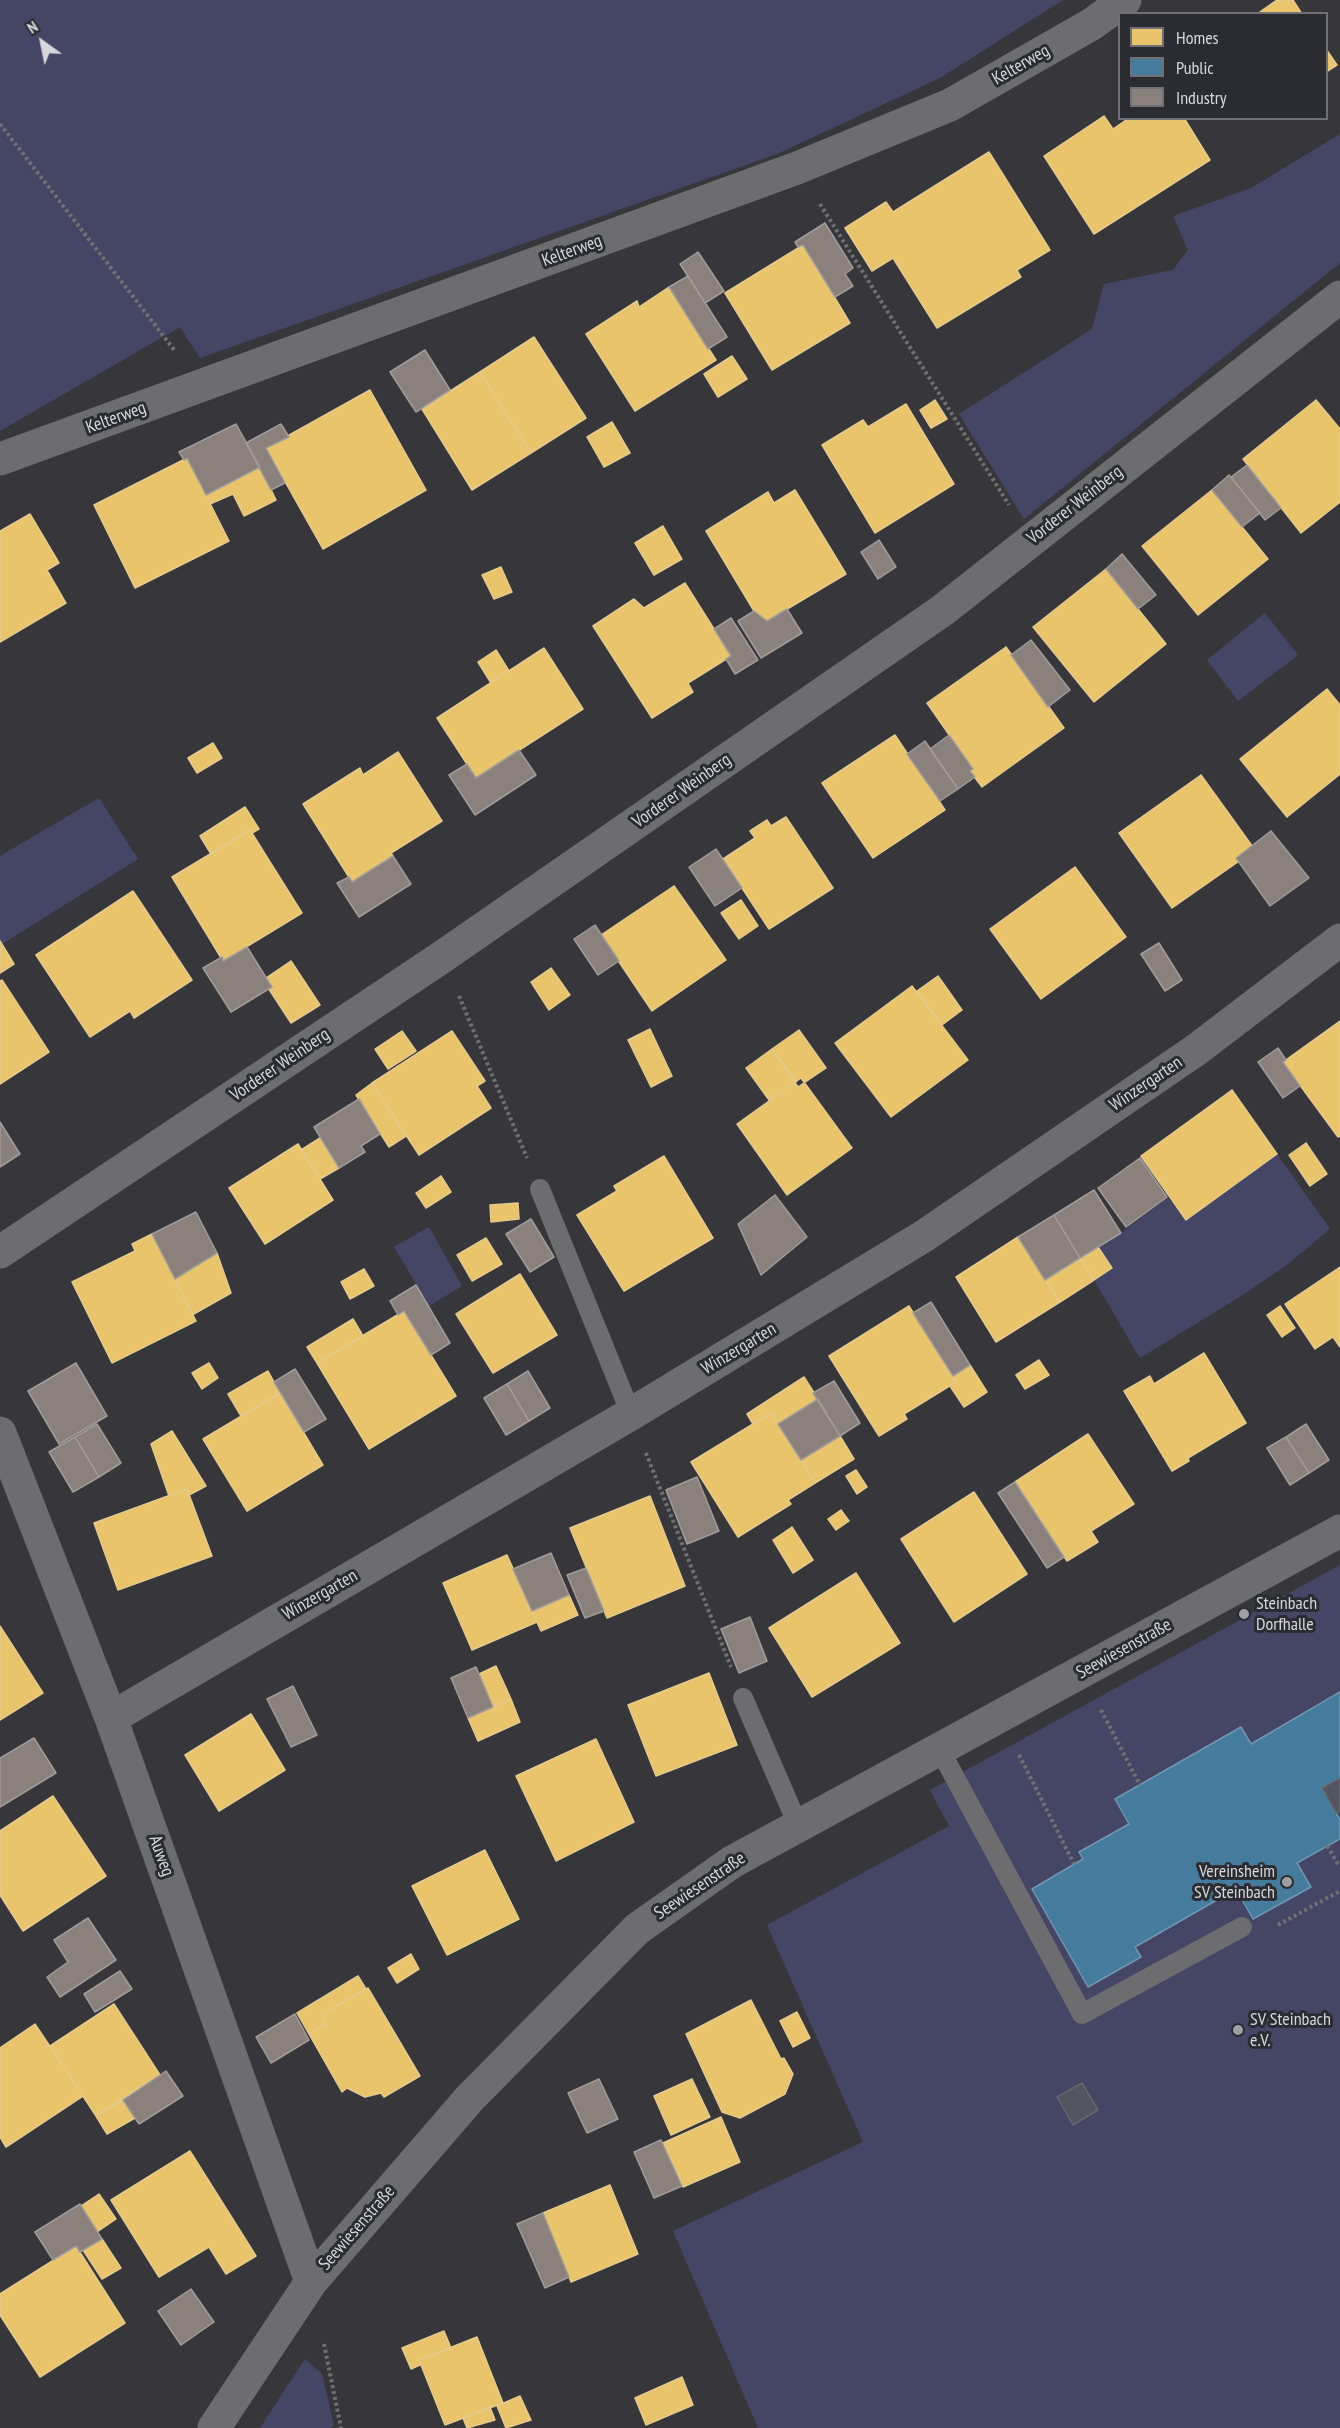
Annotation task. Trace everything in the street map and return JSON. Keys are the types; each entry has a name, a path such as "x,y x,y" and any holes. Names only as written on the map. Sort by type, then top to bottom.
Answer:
{"street":[{"name":"Kelterweg","path":"0,459 204,387 797,168 950,105 1092,24 1125,0"},
{"name":"Vorderer Weinberg","path":"0,1252 442,957 943,610 1340,297"},
{"name":"Winzergarten","path":"111,1718 631,1414 924,1236 1196,1050 1340,940"},
{"name":"Auweg","path":"0,1433 111,1718 311,2282"},
{"name":"Seewiesenstraße","path":"214,2428 311,2282 470,2098 637,1929 732,1862 1340,1530"}],"lane":[{"path":"540,1189 631,1414"},
{"path":"743,1698 798,1825"},
{"path":"940,1750 1082,2014 1242,1927"}],"path":[{"path":"0,124 204,387"},
{"path":"841,238 1006,502"},
{"path":"442,957 540,1189"},
{"path":"631,1414 743,1698"},
{"path":"1082,1672 1140,1785"},
{"path":"1000,1717 1074,1864"},
{"path":"1326,1846 1339,1865"},
{"path":"311,2282 341,2428"}],"shaded area":[{"path":"0,0 1063,0 940,78 777,154 200,358 180,327 0,431"},
{"path":"1340,134 1340,263 1024,519 959,414 1092,329 1104,284 1173,270 1188,250 1173,216 1251,188"},
{"path":"1265,613 1298,655 1238,701 1207,660"},
{"path":"99,798 138,859 2,944 0,941 0,856"},
{"path":"1277,1154 1330,1229 1288,1264 1246,1293 1140,1358 1094,1280 1098,1247 1121,1233 1167,1197 1187,1220"},
{"path":"429,1227 462,1286 429,1306 394,1247"},
{"name":"SV Steinbach e.V.","path":"1340,1565 1340,2428 758,2428 673,2231 863,2142 767,1925 949,1826 930,1790"},
{"path":"305,2359 322,2374 334,2425 331,2428 260,2428"}],"building: Homes":[{"path":"1277,0 1293,0 1301,12 1260,12"},
{"path":"1328,52 1337,65 1328,71"},
{"path":"1104,116 1113,129 1126,120 1185,120 1210,160 1094,234 1044,156"},
{"path":"989,152 1050,250 1017,270 1021,277 937,328 893,258 872,271 845,228 886,202 893,212"},
{"path":"803,245 850,323 772,370 725,293"},
{"path":"669,287 716,360 635,411 586,334 637,301 639,307"},
{"path":"534,337 586,418 531,453 480,372"},
{"path":"732,356 747,379 718,397 704,374"},
{"path":"480,372 531,453 472,490 422,409"},
{"path":"370,390 426,490 323,549 266,448"},
{"path":"935,400 947,419 931,428 920,410"},
{"path":"1316,400 1340,429 1340,502 1301,533 1243,459"},
{"path":"906,404 954,484 875,533 822,445 863,420 868,427"},
{"path":"612,422 630,453 604,467 587,437"},
{"path":"187,458 229,541 135,588 94,505"},
{"path":"260,467 276,500 244,516 233,494 210,504 206,495"},
{"path":"795,490 846,574 767,621 754,611 706,531 768,492 774,503"},
{"path":"1212,490 1268,559 1198,615 1142,546"},
{"path":"30,514 59,563 47,570 66,603 0,642 0,531"},
{"path":"663,526 682,559 654,575 635,543"},
{"path":"501,567 512,592 494,599 482,575"},
{"path":"1106,569 1166,644 1094,702 1033,627"},
{"path":"685,583 731,656 688,683 693,692 652,718 593,626 634,599 644,608"},
{"path":"1006,647 1064,728 982,787 970,771 973,769 927,703"},
{"path":"544,648 583,709 476,778 437,718"},
{"path":"496,650 509,671 491,683 478,662"},
{"path":"1327,689 1340,705 1340,774 1287,817 1240,759"},
{"path":"895,735 945,810 873,858 822,783"},
{"path":"213,743 222,758 197,773 188,758"},
{"path":"398,752 442,821 391,853 393,856 352,882 303,804 360,768 363,775"},
{"path":"1201,775 1255,850 1172,908 1119,833"},
{"path":"245,807 259,829 252,833 250,830 211,854 200,836"},
{"path":"786,817 833,888 769,929 723,859 755,838 750,831 767,820 771,826"},
{"path":"250,830 302,913 223,961 172,877"},
{"path":"1075,867 1126,937 1041,999 990,929"},
{"path":"674,886 726,960 652,1011 601,935"},
{"path":"133,891 192,980 134,1018 130,1011 90,1037 36,955"},
{"path":"741,900 758,926 739,939 721,913"},
{"path":"0,941 14,964 0,973"},
{"path":"291,961 320,1005 291,1023 263,980"},
{"path":"551,968 570,995 549,1010 531,982"},
{"path":"938,976 962,1010 942,1025 917,991"},
{"path":"2,980 49,1052 0,1084 0,981"},
{"path":"912,986 968,1060 891,1117 835,1043"},
{"path":"1340,1021 1340,1136 1338,1137 1283,1062"},
{"path":"650,1029 672,1076 651,1087 628,1040"},
{"path":"799,1030 826,1068 798,1087 772,1049"},
{"path":"402,1031 416,1051 388,1069 375,1049"},
{"path":"452,1031 485,1081 477,1086 491,1108 419,1155 372,1083"},
{"path":"772,1049 796,1082 769,1100 746,1068"},
{"path":"801,1078 852,1148 787,1195 737,1124"},
{"path":"372,1083 406,1136 389,1147 356,1095"},
{"path":"1232,1090 1277,1154 1186,1220 1141,1156"},
{"path":"320,1138 339,1168 320,1179 301,1150"},
{"path":"1306,1143 1327,1174 1310,1186 1289,1155"},
{"path":"298,1144 333,1200 265,1244 229,1188"},
{"path":"664,1156 713,1238 624,1291 577,1215 617,1191 614,1186"},
{"path":"441,1176 451,1192 426,1208 416,1193"},
{"path":"518,1203 519,1219 491,1222 490,1205"},
{"path":"152,1234 196,1321 112,1363 72,1282 135,1251 132,1244"},
{"path":"1018,1237 1060,1302 996,1342 956,1277"},
{"path":"486,1238 502,1264 472,1281 457,1255"},
{"path":"1098,1247 1112,1268 1094,1280 1080,1258"},
{"path":"217,1253 231,1293 192,1315 175,1279"},
{"path":"1080,1258 1094,1280 1060,1302 1045,1280"},
{"path":"1340,1267 1340,1347 1333,1337 1315,1349 1285,1304"},
{"path":"364,1269 374,1286 350,1299 341,1282"},
{"path":"520,1274 557,1335 493,1373 456,1314"},
{"path":"909,1306 956,1382 904,1414 907,1419 879,1436 829,1356"},
{"path":"1280,1306 1295,1328 1282,1337 1267,1315"},
{"path":"404,1311 456,1396 369,1449 317,1363"},
{"path":"353,1319 363,1336 317,1363 307,1347"},
{"path":"1204,1353 1246,1423 1188,1458 1189,1461 1172,1471 1124,1391 1150,1376 1154,1384"},
{"path":"1039,1360 1049,1375 1025,1389 1016,1375"},
{"path":"209,1363 218,1378 202,1389 192,1373"},
{"path":"970,1365 987,1392 964,1407 950,1386 956,1382 953,1376"},
{"path":"268,1371 280,1393 241,1416 228,1394"},
{"path":"804,1377 818,1399 778,1424 771,1413 753,1424 747,1414"},
{"path":"280,1393 323,1465 247,1511 203,1439"},
{"path":"771,1413 815,1483 788,1500 791,1504 738,1537 691,1462"},
{"path":"172,1431 206,1486 189,1495 187,1489 169,1496 151,1444"},
{"path":"1088,1434 1134,1504 1091,1531 1098,1542 1067,1561 1015,1482"},
{"path":"840,1436 854,1459 815,1483 801,1460"},
{"path":"856,1470 867,1487 857,1494 846,1476"},
{"path":"187,1489 212,1556 118,1590 94,1523"},
{"path":"974,1492 1027,1574 954,1622 901,1539"},
{"path":"650,1496 685,1586 607,1618 570,1528"},
{"path":"841,1510 849,1521 836,1530 828,1519"},
{"path":"792,1527 813,1560 793,1573 773,1540"},
{"path":"507,1555 537,1622 472,1650 443,1583"},
{"path":"856,1573 900,1643 812,1697 769,1628"},
{"path":"569,1595 578,1615 541,1631 532,1611"},
{"path":"0,1626 43,1693 0,1720"},
{"path":"496,1666 511,1699 493,1707 479,1674"},
{"path":"709,1673 737,1745 656,1776 628,1705"},
{"path":"511,1699 520,1722 478,1741 468,1718"},
{"path":"251,1714 285,1770 219,1811 185,1755"},
{"path":"596,1739 634,1822 556,1861 516,1776"},
{"path":"53,1796 106,1876 23,1931 0,1895 0,1831"},
{"path":"485,1850 519,1919 447,1955 412,1886"},
{"path":"411,1954 419,1969 397,1983 388,1968"},
{"path":"358,1976 366,1989 322,2014 327,2023 309,2034 297,2013"},
{"path":"368,1988 420,2076 384,2097 381,2093 365,2097 347,2088 342,2092 309,2034 327,2023 322,2014"},
{"path":"751,2000 781,2059 784,2058 793,2074 785,2094 740,2118 722,2112 686,2034"},
{"path":"114,2004 160,2075 96,2116 50,2046"},
{"path":"797,2012 810,2038 793,2047 780,2021"},
{"path":"35,2024 83,2096 6,2147 0,2137 0,2048"},
{"path":"692,2079 710,2117 671,2135 654,2096"},
{"path":"123,2100 135,2118 107,2134 96,2116"},
{"path":"721,2117 740,2162 683,2187 663,2143"},
{"path":"190,2151 256,2256 226,2274 209,2247 159,2277 111,2200"},
{"path":"610,2185 638,2254 571,2282 543,2213"},
{"path":"99,2194 116,2219 97,2232 81,2206"},
{"path":"102,2239 121,2268 102,2279 83,2250"},
{"path":"76,2246 125,2323 40,2377 0,2315 0,2294"},
{"path":"444,2331 451,2348 419,2360 420,2365 411,2369 402,2348"},
{"path":"477,2337 503,2403 445,2425 419,2360"},
{"path":"682,2377 693,2405 646,2425 635,2398"},
{"path":"520,2396 531,2420 506,2428 497,2406"},
{"path":"490,2407 495,2420 467,2428 463,2418"}],"building: Public":[{"path":"1340,1692 1340,1778 1322,1788 1340,1820 1340,1839 1297,1863 1311,1887 1253,1919 1236,1889 1135,1947 1141,1957 1088,1987 1032,1889 1083,1859 1079,1852 1129,1824 1115,1799 1241,1727 1251,1744"}],"building: Industry":[{"path":"825,223 853,268 845,274 853,286 835,297 803,245 798,247 795,242"},
{"path":"698,252 724,291 705,303 680,264"},
{"path":"688,276 727,337 708,349 669,287"},
{"path":"425,350 450,390 416,412 390,372"},
{"path":"236,424 260,467 206,495 187,458 184,460 179,452"},
{"path":"281,424 289,437 266,448 285,483 271,490 246,443"},
{"path":"1247,465 1281,508 1265,520 1231,477"},
{"path":"1229,475 1260,513 1242,527 1212,490"},
{"path":"879,540 896,567 878,579 861,552"},
{"path":"1122,554 1156,595 1138,609 1106,569"},
{"path":"787,609 802,633 761,658 738,621 754,611 767,621"},
{"path":"731,618 758,660 735,674 726,659 731,656 714,629"},
{"path":"1031,640 1070,690 1048,707 1011,655"},
{"path":"949,735 973,769 970,771 975,777 958,789 930,749"},
{"path":"925,741 958,789 940,801 907,754"},
{"path":"519,750 536,775 475,815 449,775 467,764 476,778"},
{"path":"1271,831 1309,878 1270,906 1236,858"},
{"path":"716,849 742,888 715,906 689,867"},
{"path":"393,856 411,884 359,917 337,883 349,877 352,882"},
{"path":"595,925 619,961 598,975 574,939"},
{"path":"1159,943 1182,980 1165,991 1141,954"},
{"path":"247,947 272,987 231,1012 203,968 222,957 223,961"},
{"path":"1278,1048 1286,1060 1283,1062 1300,1086 1283,1098 1258,1062"},
{"path":"359,1099 380,1134 361,1146 365,1152 339,1168 314,1127"},
{"path":"0,1122 20,1154 0,1167"},
{"path":"1140,1158 1167,1197 1126,1227 1098,1188"},
{"path":"1094,1190 1121,1233 1080,1258 1054,1215"},
{"path":"775,1195 807,1237 761,1275 738,1224"},
{"path":"196,1212 217,1253 175,1279 152,1234"},
{"path":"1054,1215 1080,1258 1045,1280 1018,1237"},
{"path":"531,1219 554,1257 530,1272 506,1234"},
{"path":"416,1285 450,1343 431,1355 404,1311 398,1315 390,1301"},
{"path":"931,1302 970,1365 953,1376 913,1313"},
{"path":"76,1363 107,1416 59,1444 28,1391"},
{"path":"295,1369 326,1419 304,1432 274,1382"},
{"path":"528,1371 550,1408 529,1421 507,1384"},
{"path":"834,1381 860,1423 840,1436 813,1393"},
{"path":"507,1384 529,1421 506,1435 484,1398"},
{"path":"818,1399 840,1436 801,1460 778,1424"},
{"path":"97,1424 121,1463 99,1477 75,1437"},
{"path":"1306,1424 1329,1460 1309,1473 1286,1437"},
{"path":"75,1437 99,1477 73,1492 49,1452"},
{"path":"1286,1437 1309,1473 1290,1485 1267,1448"},
{"path":"697,1477 719,1531 687,1544 666,1490"},
{"path":"1015,1482 1064,1557 1047,1568 998,1493"},
{"path":"551,1553 569,1595 532,1611 513,1569"},
{"path":"586,1568 604,1611 585,1618 567,1575"},
{"path":"750,1617 767,1661 739,1673 721,1629"},
{"path":"476,1667 493,1707 468,1718 451,1678"},
{"path":"293,1686 317,1735 291,1747 267,1699"},
{"path":"34,1738 56,1773 0,1807 0,1758"},
{"path":"88,1918 116,1960 60,1997 47,1977 68,1962 54,1940"},
{"path":"120,1971 132,1989 95,2012 84,1994"},
{"path":"295,2014 309,2040 271,2063 256,2037"},
{"path":"166,2071 183,2096 139,2124 123,2100"},
{"path":"599,2079 618,2119 587,2133 568,2093"},
{"path":"661,2140 682,2186 654,2198 634,2152"},
{"path":"80,2204 102,2239 80,2252 76,2246 53,2260 35,2232"},
{"path":"543,2213 569,2277 545,2288 517,2224"},
{"path":"191,2289 214,2322 181,2345 158,2311"}],"building: Other":[{"path":"1340,1778 1340,1811 1336,1813 1322,1788"},
{"path":"1082,2083 1098,2110 1073,2125 1057,2097"}],"place":[{"name":"Steinbach Dorfhalle","path":"1244,1614"},
{"name":"Vereinsheim SV Steinbach","path":"1287,1882"},
{"name":"SV Steinbach e.V.","path":"1238,2030"}]}
